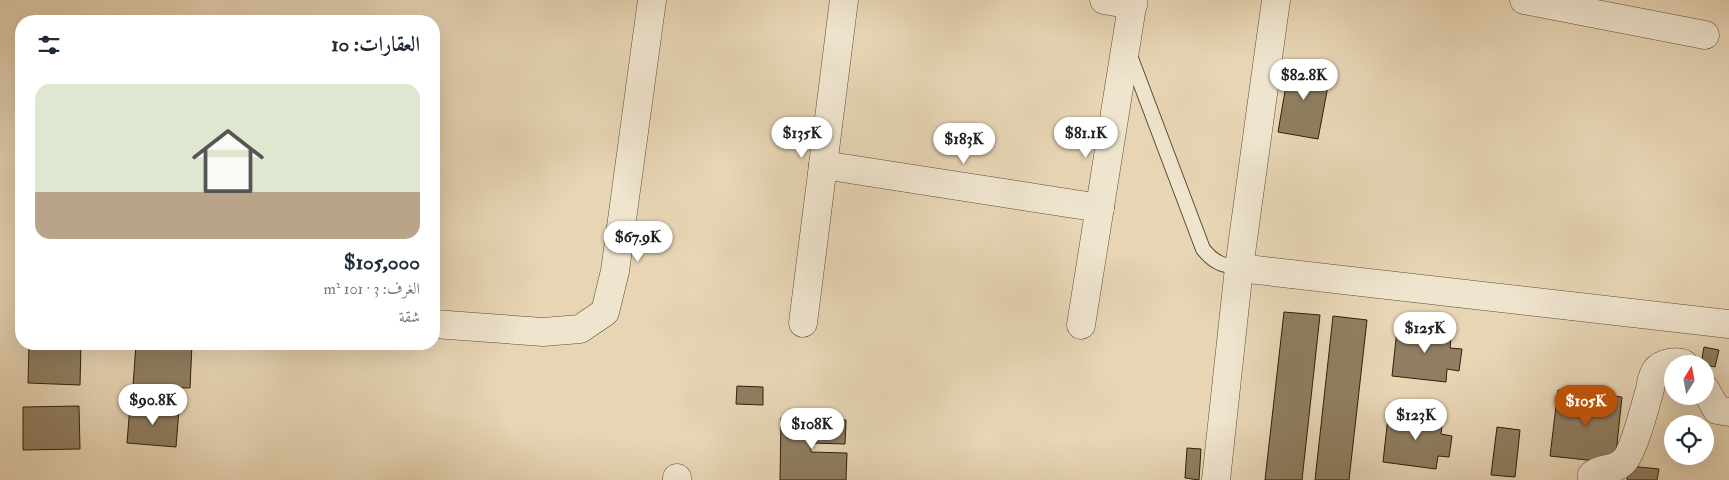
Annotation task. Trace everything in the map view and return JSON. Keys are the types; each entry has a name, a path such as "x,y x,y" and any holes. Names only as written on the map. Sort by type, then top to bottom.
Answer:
{"street":[{"path":"440,324 543,332 580,329 605,312 615,271 652,0"},
{"path":"803,323 844,0"},
{"path":"1081,325 1133,2 1104,0"},
{"path":"1216,480 1239,268 1276,0"},
{"path":"1524,0 1705,35"},
{"path":"823,165 1100,208"},
{"path":"1239,268 1729,324"},
{"path":"1592,480 1592,475 1597,471 1603,468 1613,468 1624,462 1636,433 1655,371 1664,365"},
{"path":"1714,404 1718,410 1729,412"}],"lane":[{"path":"1126,46 1203,248 1211,259 1223,265 1239,268"}],"building":[{"path":"1290,62 1331,70 1318,139 1278,132"},
{"path":"1284,312 1320,315 1302,480 1265,480"},
{"path":"1333,316 1367,320 1349,480 1315,480"},
{"path":"1420,325 1452,329 1450,348 1462,349 1459,371 1447,369 1446,382 1392,376 1397,330 1419,332"},
{"path":"1704,347 1719,350 1715,367 1714,355 1703,355"},
{"path":"29,350 81,350 80,385 28,383"},
{"path":"136,350 192,350 190,388 133,386"},
{"path":"737,386 763,387 763,405 736,404"},
{"path":"1558,390 1622,397 1615,463 1550,456"},
{"path":"130,405 179,409 176,447 127,443"},
{"path":"79,406 80,449 23,450 23,407"},
{"path":"1410,411 1443,415 1441,434 1452,436 1449,457 1438,456 1436,469 1383,462 1388,417 1410,419"},
{"path":"781,418 846,420 845,444 811,443 811,452 847,453 846,480 780,480"},
{"path":"1497,427 1520,430 1515,477 1491,475"},
{"path":"1187,448 1201,449 1199,480 1185,478"},
{"path":"1629,466 1659,469 1657,480 1627,480"}]}
